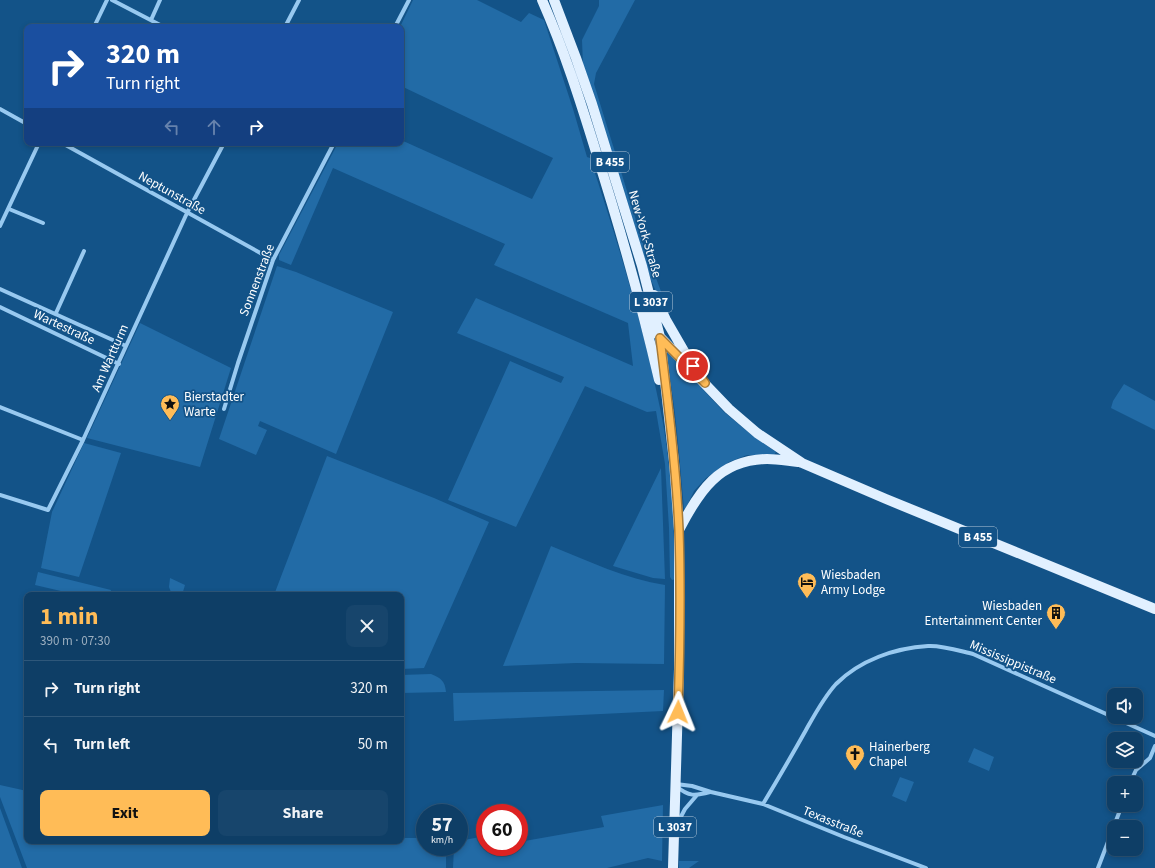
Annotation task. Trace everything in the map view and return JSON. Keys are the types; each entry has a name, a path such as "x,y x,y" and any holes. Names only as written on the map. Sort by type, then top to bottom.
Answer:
{"main road":[{"name":"New-York-Straße","path":"542,0 571,73 616,216 644,314"},
{"name":"New-York-Straße","path":"554,0 592,104 642,266 660,338 671,437 679,531 679,669 673,868"},
{"name":"B 455","path":"642,266 677,341 705,383"},
{"name":"B 455","path":"644,314 650,326 660,338 729,409 757,433 802,463 1155,609"},
{"name":"L 3037","path":"644,314 671,437"},
{"path":"679,531 694,501 702,491 710,482 732,468 743,463 768,459 802,463"}],"street":[{"path":"95,24 107,0"},
{"path":"112,0 158,24"},
{"path":"151,20 160,0"},
{"path":"287,24 299,0"},
{"path":"397,24 409,0"},
{"path":"0,109 24,122"},
{"path":"0,226 38,146"},
{"name":"Neptunstraße","path":"67,146 273,260"},
{"name":"Am Wartturm","path":"0,495 48,510 119,364 187,213 222,146"},
{"name":"Sonnenstraße","path":"224,409 273,260 332,146"},
{"path":"9,209 43,223"},
{"name":"Wartestraße","path":"56,313 84,251"},
{"name":"Wartestraße","path":"0,288 126,346"},
{"name":"Wartestraße","path":"0,307 119,364"},
{"path":"0,407 83,440"},
{"name":"Mississippistraße","path":"763,804 815,714 836,684 861,666 877,657 884,654 914,648 929,646 958,650 982,657 1155,736"},
{"path":"1133,776 1136,770 1150,758 1155,746"},
{"path":"676,785 692,786 711,792"},
{"path":"676,785 684,793 690,795 711,792"},
{"name":"Texasstraße","path":"711,792 763,804 926,868"},
{"path":"675,832 681,814 698,795"},
{"path":"1098,868 1119,812"}],"shaded area":[{"path":"413,0 477,0 521,22 529,13 544,20 587,157 590,158 620,251 646,345 664,429 670,472 676,579 672,580 670,577 665,464 656,411 647,412 585,386 516,527 448,500 510,361 561,383 564,377 457,333 476,298 633,366 628,323 494,265 505,244 333,168 291,265 279,260 279,255 336,146 404,146 404,141 532,199 553,158 404,87 404,24 401,24"},
{"path":"599,0 635,0 596,73 594,84 643,243 666,305 664,310 651,280 583,66 582,40 599,6"},
{"path":"277,266 296,272 393,312 336,454 260,421 258,426 267,430 256,455 219,439"},
{"path":"140,323 231,368 200,467 87,438"},
{"path":"664,348 724,412 753,436 776,452 774,455 747,455 729,462 706,478 694,491 686,508 684,509 679,448"},
{"path":"1124,384 1155,401 1155,430 1111,408 1113,401"},
{"path":"84,443 121,453 79,577 41,568 52,512"},
{"path":"327,456 434,498 489,522 424,668 404,669 404,592 275,592"},
{"path":"661,468 665,579 653,578 613,566"},
{"path":"551,546 622,574 665,585 664,664 576,663 503,666"},
{"path":"38,572 111,590 111,592 65,592 35,585"},
{"path":"170,578 185,585 183,592 171,592 169,587"},
{"path":"431,674 442,680 445,685 446,692 404,693 404,675"},
{"path":"664,690 663,711 454,721 453,693"},
{"path":"974,748 994,757 989,771 968,762"},
{"path":"900,777 914,782 906,802 892,796"},
{"path":"0,785 24,790 24,844 404,844 404,838 416,838 416,856 446,856 446,868 27,868 0,797"},
{"path":"663,805 662,861 648,858 607,868 453,868 454,856 468,856 468,839 476,838 476,856 528,856 528,840 604,827 601,816"},
{"path":"0,808 22,868 0,868"},
{"path":"679,861 699,861 689,868 679,868"}],"place":[{"name":"Bierstadter Warte","path":"170,421"},
{"name":"Wiesbaden Army Lodge","path":"807,599"},
{"name":"Wiesbaden Entertainment Center","path":"1056,630"},
{"name":"Hainerberg Chapel","path":"855,771"}],"route":[{"path":"678,712 679,531 674,462 660,338 705,383 693,366"}]}
